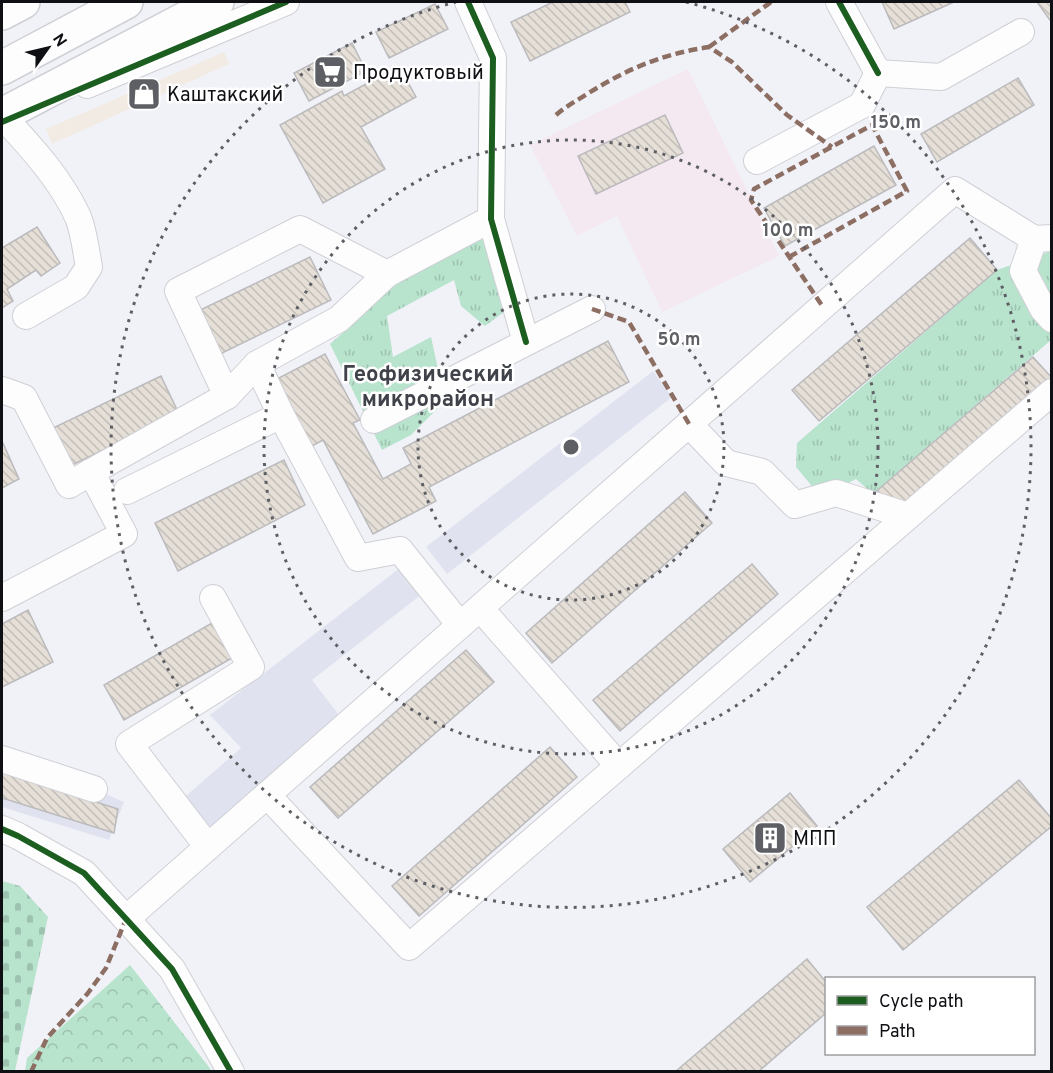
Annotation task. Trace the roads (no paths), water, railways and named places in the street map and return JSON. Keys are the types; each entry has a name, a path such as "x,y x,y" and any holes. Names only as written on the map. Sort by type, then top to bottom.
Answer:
{"main road":[{"path":"2,13 23,2"},
{"path":"2,68 126,2"},
{"path":"3,119 217,2"}],"street":[{"path":"26,316 76,286 89,267 78,218 57,180 33,150 3,119 286,2"},
{"path":"468,2 493,58 492,219 526,342"},
{"path":"839,2 878,73"},
{"path":"878,73 941,77 1021,32"},
{"path":"757,161 862,105 878,73"},
{"path":"126,919 956,190 1043,238 1023,271 1043,309 1052,319"},
{"path":"2,390 24,398 69,484 227,396 258,364 339,319 387,273 492,219"},
{"path":"227,396 177,291 300,229 387,273"},
{"path":"374,420 592,309"},
{"path":"258,364 281,415 358,558 400,550 460,625"},
{"path":"267,795 409,947 1052,392"},
{"path":"127,491 281,415"},
{"path":"689,424 726,464 762,472 795,505 836,493 909,516"},
{"path":"2,598 124,534 91,472"},
{"path":"208,847 129,744 251,667 213,598"},
{"path":"480,608 619,766"},
{"path":"2,759 94,789"},
{"path":"2,829 84,873 172,969 231,1071"}],"place":[{"name":"Продуктовый","path":"330,72"},
{"name":"Каштакский","path":"144,94"},
{"name":"МПП","path":"770,838"}],"district":[{"name":"Геофизический микрорайон","path":"428,386"}]}
